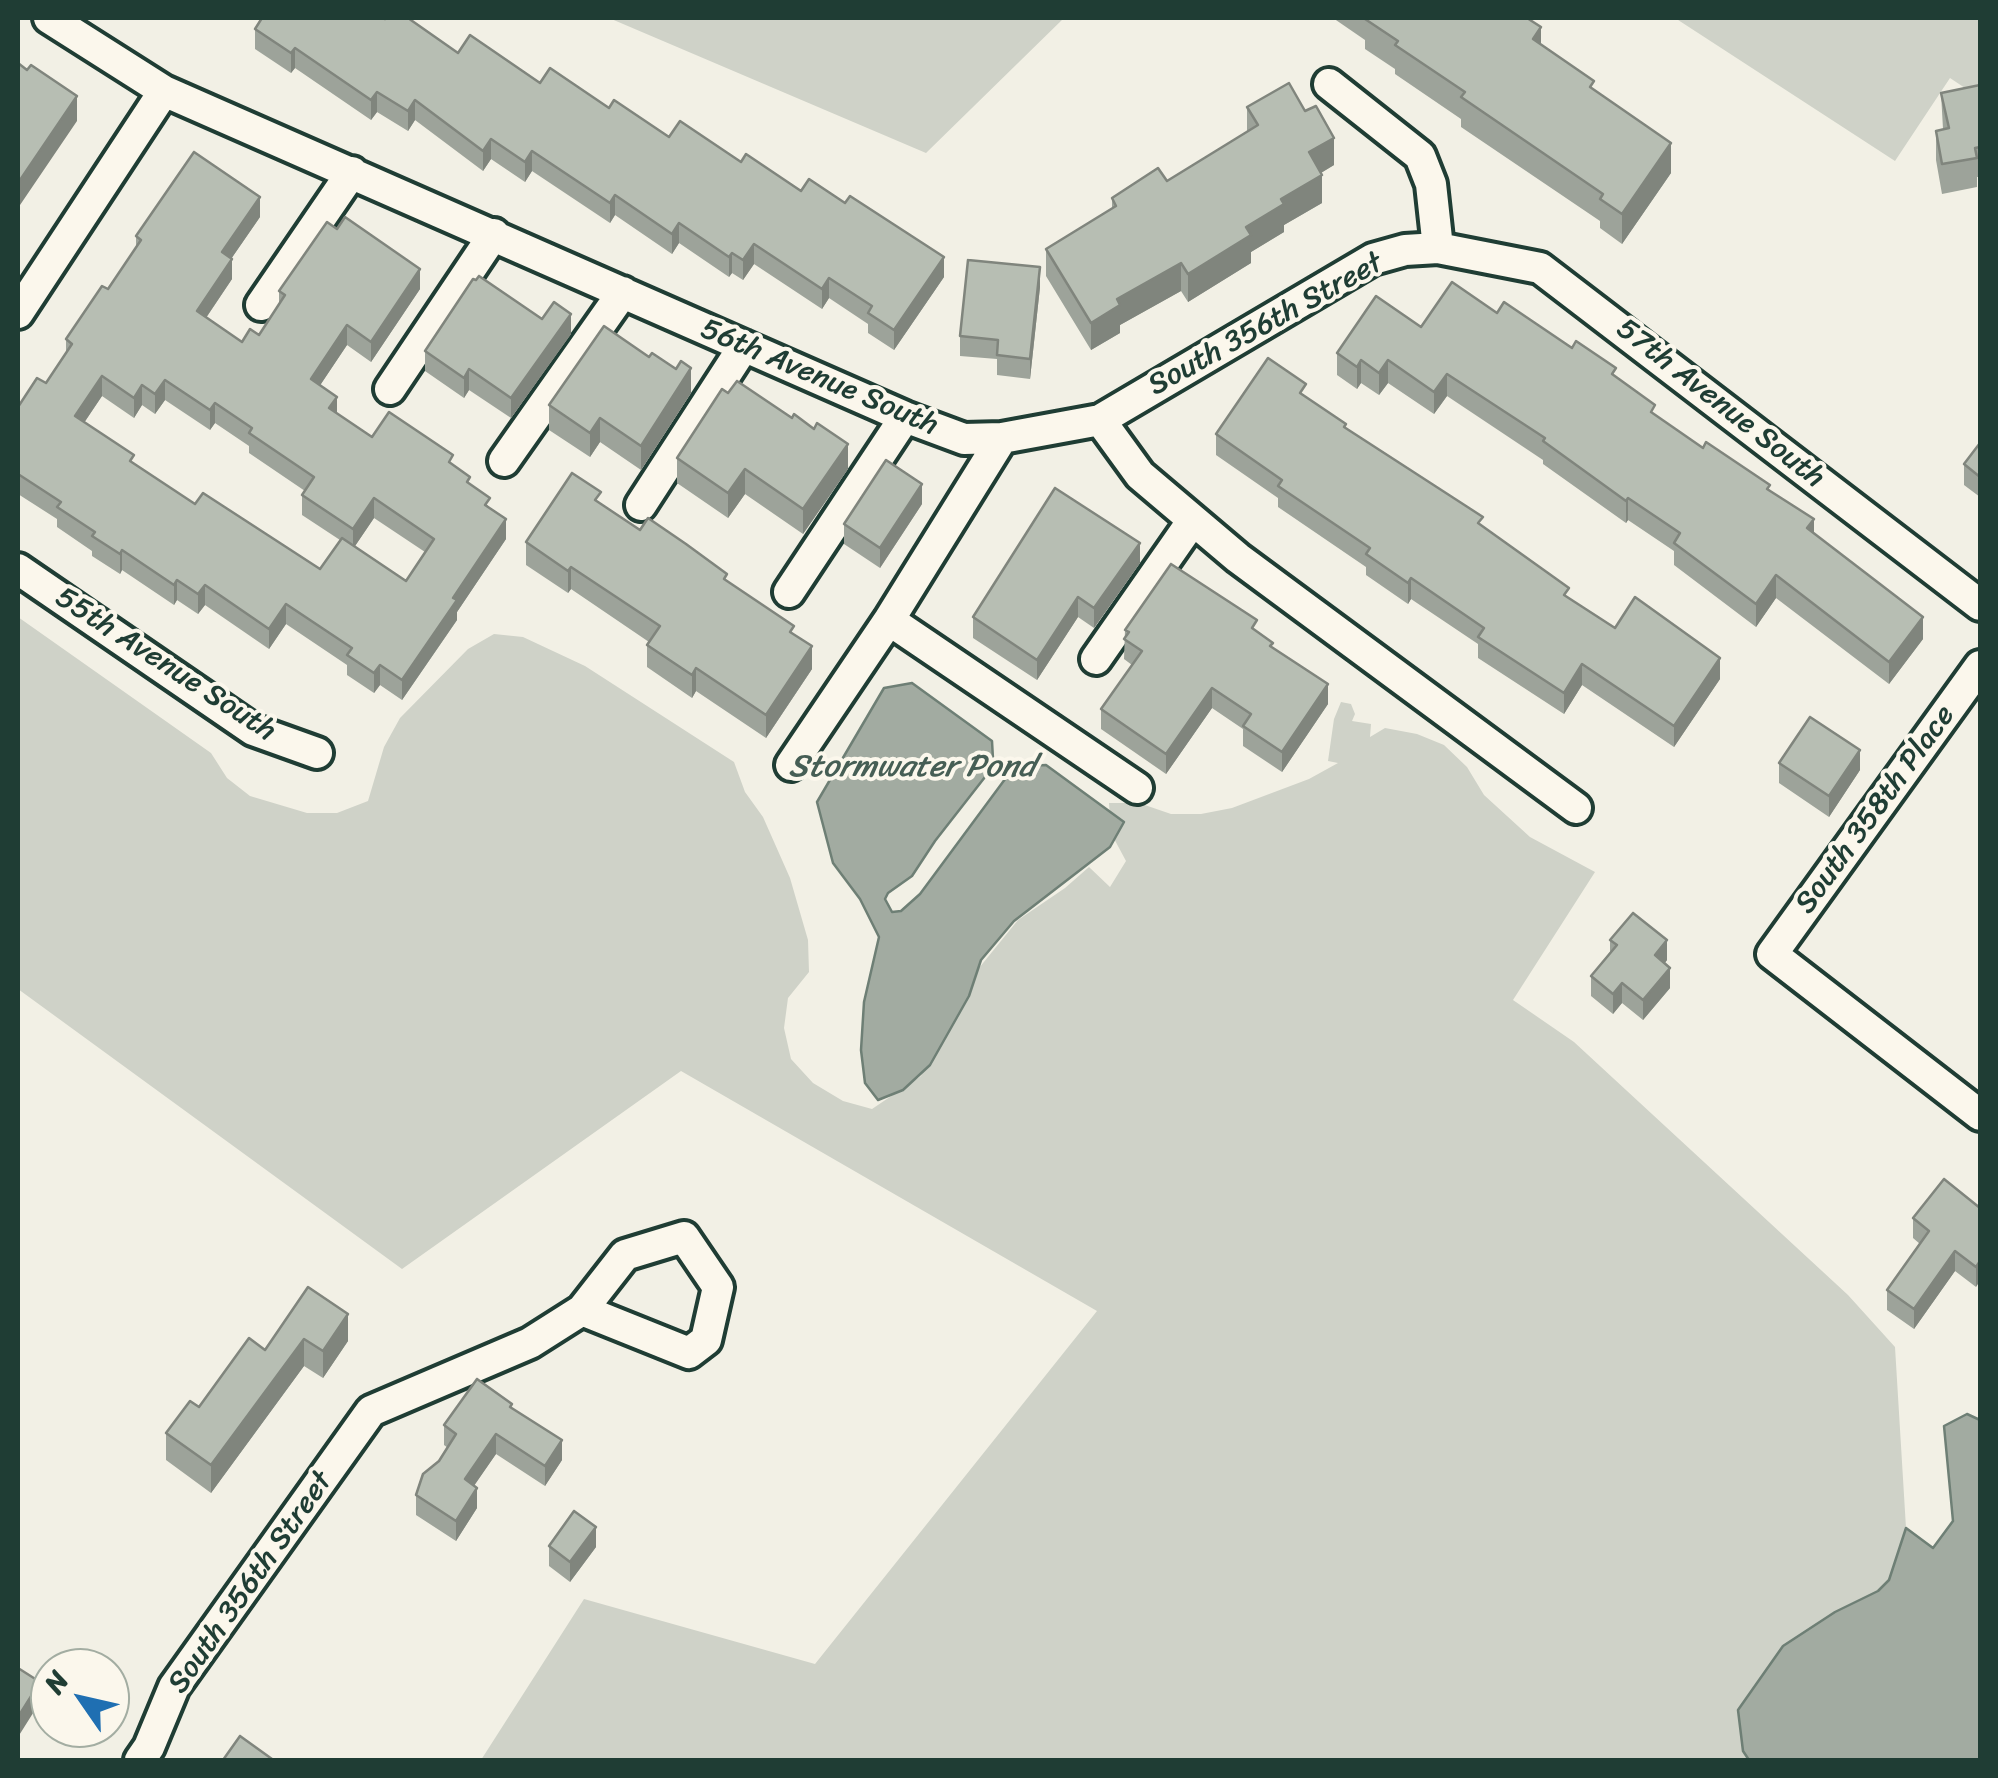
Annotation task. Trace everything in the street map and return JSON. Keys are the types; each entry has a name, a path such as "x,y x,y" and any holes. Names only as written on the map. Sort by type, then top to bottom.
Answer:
{"street":[{"name":"56th Avenue South","path":"49,18 164,91 905,417 964,439 1002,438 1100,420"},
{"path":"1329,84 1420,156 1431,184 1438,248"},
{"path":"18,313 164,91"},
{"path":"261,305 352,172"},
{"path":"390,389 494,234"},
{"name":"South 356th Street","path":"1100,420 1372,260 1405,250 1438,248"},
{"name":"57th Avenue South","path":"1438,248 1540,268 1980,605"},
{"path":"504,462 623,292"},
{"path":"641,505 744,346"},
{"path":"789,592 905,417"},
{"path":"1100,420 1140,475 1253,569 1576,808"},
{"path":"791,765 890,620 1002,438"},
{"path":"1096,659 1193,520"},
{"name":"55th Avenue South","path":"18,568 253,730 317,753"},
{"path":"890,620 1137,788"},
{"name":"South 358th Place","path":"1980,666 1772,954 1980,1115"},
{"path":"684,1237 718,1287 706,1340 689,1353 582,1310 625,1255 684,1237"},
{"name":"South 356th Street","path":"140,1760 174,1687 372,1411 530,1344 582,1310"}],"shaded area":[{"path":"609,18 1064,18 926,153"},
{"path":"1675,18 1980,18 1980,98 1950,78 1895,161"},
{"path":"18,617 211,753 227,778 250,796 307,813 337,813 368,801 384,747 400,718 468,649 494,634 523,637 585,666 734,762 745,792 763,817 790,878 808,940 809,972 788,998 784,1028 791,1059 813,1083 843,1101 872,1109 921,1076 979,968 1018,920 1089,867 1110,887 1126,861 1111,833 1109,803 1139,803 1171,814 1201,814 1232,808 1309,779 1338,763 1328,761 1334,719 1341,702 1351,704 1355,714 1352,721 1371,724 1370,737 1385,728 1417,734 1444,745 1467,767 1484,795 1530,837 1595,872 1513,1000 1574,1042 1848,1295 1895,1347 1906,1528 1932,1549 1954,1529 1944,1426 1967,1414 1980,1420 1980,1760 481,1760 584,1599 815,1664 1097,1311 681,1071 402,1269 18,989"}],"water":[{"name":"Stormwater Pond","path":"912,683 992,741 993,759 985,777 912,876 888,893 885,899 892,912 901,911 920,894 1014,767 1046,765 1124,822 1110,847 1014,921 981,960 969,996 930,1065 903,1090 878,1100 865,1083 861,1050 864,1002 879,937 860,899 833,863 817,802 884,688"},
{"path":"1967,1414 1980,1420 1980,1760 1749,1760 1743,1751 1738,1710 1783,1646 1835,1612 1878,1591 1889,1580 1906,1528 1933,1548 1953,1521 1944,1426"}],"building":[{"path":"262,18 408,18 458,53 470,35 540,83 550,68 609,108 614,100 669,137 680,121 741,162 746,154 801,191 809,179 845,203 850,196 944,257 894,330 868,313 872,306 829,278 822,289 754,244 743,260 732,253 729,257 679,223 672,234 615,195 610,203 532,151 525,162 491,139 483,151 415,100 408,111 377,92 371,100 295,48 291,53 255,29"},
{"path":"1367,18 1527,18 1541,27 1533,39 1594,81 1590,87 1671,143 1622,214 1600,199 1603,194 1461,97 1465,92 1395,45 1398,41"},
{"path":"18,63 27,70 31,65 77,96 18,183"},
{"path":"1289,83 1305,111 1316,106 1334,138 1309,152 1322,175 1281,199 1284,204 1246,227 1251,235 1188,274 1181,263 1117,299 1120,305 1091,323 1046,249 1116,206 1112,198 1158,168 1167,181 1258,125 1247,107"},
{"path":"1980,85 1977,158 1942,164 1936,131 1949,128 1941,93"},
{"path":"194,152 260,197 222,252 232,259 197,311 242,342 250,329 259,335 285,295 279,291 327,222 337,229 345,217 420,269 371,342 347,325 311,379 337,397 329,408 372,437 389,412 453,455 449,462 470,477 467,482 490,498 485,505 506,519 402,680 380,665 374,673 347,655 352,648 286,604 269,629 205,585 198,594 177,580 174,585 122,550 120,554 92,536 95,532 57,507 61,502 18,474 18,407 37,378 46,383 72,344 66,339 102,286 108,289 141,240 136,236","holes":["102,376 134,398 142,385 155,394 165,380 210,410 215,403 252,428 249,433 314,477 302,495 353,529 374,498 434,539 406,581 342,538 320,569 203,493 195,504 130,461 134,455 75,416"]},
{"path":"968,260 1040,267 1030,359 997,355 998,340 960,336"},
{"path":"479,276 542,319 554,302 571,314 511,398 469,369 464,378 425,351 473,279"},
{"path":"1452,282 1497,313 1504,302 1572,348 1576,341 1616,368 1612,374 1655,405 1651,412 1703,448 1706,442 1814,519 1807,528 1923,617 1889,662 1776,575 1756,604 1674,543 1680,533 1628,498 1626,501 1543,441 1545,438 1447,374 1434,392 1388,360 1379,373 1361,360 1357,367 1337,353 1376,296 1421,327"},
{"path":"604,326 649,357 652,353 676,369 681,361 691,368 641,446 600,418 590,433 549,405"},
{"path":"1268,358 1306,384 1300,393 1346,424 1344,427 1483,517 1478,523 1569,588 1564,595 1615,628 1635,597 1720,658 1674,726 1582,664 1564,693 1478,637 1484,628 1411,578 1408,583 1366,554 1370,548 1278,486 1282,480 1216,434"},
{"path":"737,381 792,418 794,414 814,429 817,423 848,444 803,509 745,469 728,493 677,458 722,389 728,393"},
{"path":"1980,443 1980,477 1964,464"},
{"path":"886,460 922,484 880,548 844,524"},
{"path":"572,473 601,492 595,500 640,530 648,518 686,544 727,574 724,579 794,626 790,632 812,646 766,715 696,668 692,675 647,645 660,626 526,542"},
{"path":"1055,488 1140,543 1094,608 1078,597 1037,660 973,617"},
{"path":"1171,564 1257,620 1252,628 1273,643 1270,646 1328,684 1282,752 1243,726 1251,714 1212,688 1166,754 1101,709 1142,651 1124,639 1129,632 1125,630"},
{"path":"1810,717 1860,750 1829,796 1779,763"},
{"path":"1633,913 1667,940 1655,955 1670,968 1643,1000 1622,983 1613,994 1591,976 1617,945 1610,940"},
{"path":"1944,1179 1980,1208 1980,1261 1976,1267 1955,1251 1914,1309 1887,1290 1929,1231 1913,1218"},
{"path":"308,1287 348,1314 323,1351 304,1339 211,1465 166,1433 190,1401 199,1407 249,1338 265,1350"},
{"path":"477,1379 512,1404 510,1407 562,1440 545,1466 496,1434 465,1479 477,1488 456,1521 416,1495 423,1474 439,1461 456,1434 444,1425"},
{"path":"574,1511 596,1527 570,1562 549,1546"},
{"path":"18,1668 30,1676 30,1698 18,1717"},
{"path":"240,1736 272,1759 223,1760"}]}
